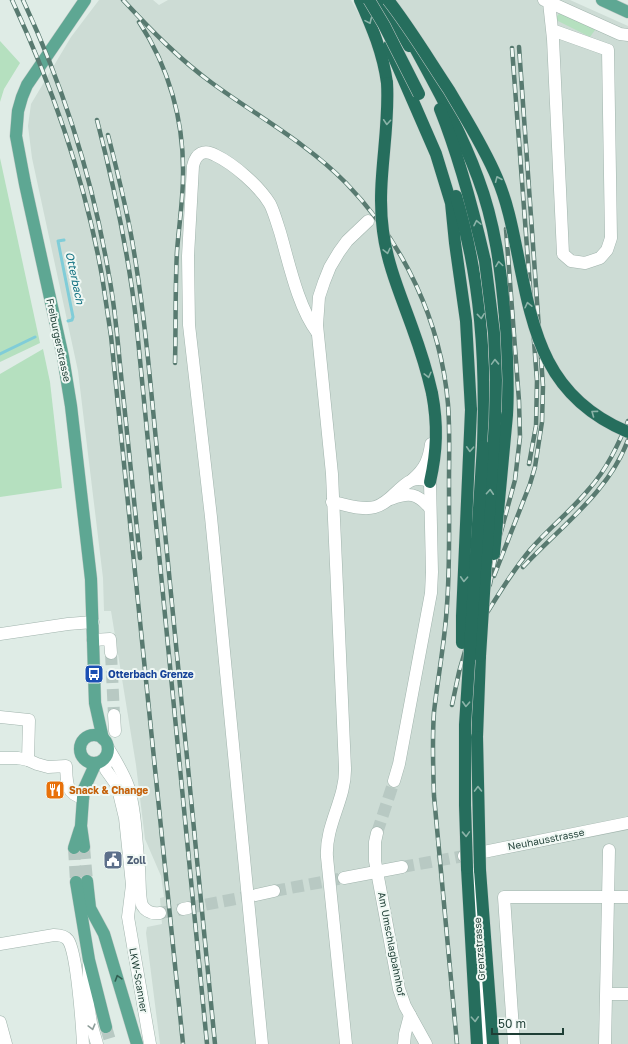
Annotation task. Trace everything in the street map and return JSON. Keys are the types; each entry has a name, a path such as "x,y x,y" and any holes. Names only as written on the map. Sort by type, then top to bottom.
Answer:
{"highway":[{"path":"360,0 378,42 384,63 387,83 387,117 381,205 383,232 397,288 425,365 432,395 436,426 436,446 430,482"},
{"path":"369,0 384,25 407,70 435,133 458,201 478,292 482,337 484,420 465,725 465,805 477,1044"},
{"path":"372,0 384,33 436,154 450,203 466,321 471,396 471,434 462,616 462,646 468,665"},
{"path":"382,0 399,26 421,68 447,128 460,164 473,208 486,268 494,333 496,380 495,421 480,656 477,737 480,870 493,1044"},
{"path":"389,0 451,115 467,150 488,207 496,243 504,305 508,381 507,415 487,631 480,656"},
{"path":"389,0 410,30 462,112 498,178 508,211 530,313 538,339 549,363 563,384 579,401 605,421 628,432"}],"main road":[{"name":"Freiburgerstrasse","path":"85,0 27,85 18,111 16,136 25,184 64,357 68,384 91,579 95,703 91,732 88,737"},
{"path":"602,0 628,12"},
{"name":"Freiburgerstrasse","path":"95,703 105,744"},
{"path":"83,793 94,767 102,762 106,755 105,744 94,736 88,737 82,742 80,748 81,754 84,759 90,762 102,762"},
{"path":"79,847 84,759"},
{"path":"81,882 85,909 84,930 89,960 106,1027"},
{"path":"85,909 103,931 137,1044"}],"street":[{"path":"546,1 552,30 564,254 571,261 585,263 600,258 607,250 611,238 608,50 552,30"},
{"path":"546,1 620,34 628,35"},
{"path":"262,1044 210,517 189,325 187,282 188,245 194,166 195,158 199,154 205,152 212,153 220,157 244,175 268,201 302,303 308,319 317,332"},
{"path":"346,1044 326,851 330,826 342,791 346,772 332,502 332,474 317,332 319,297 327,274 347,241 368,221"},
{"path":"390,499 404,484 413,479 422,470 430,456 432,438 432,395"},
{"path":"394,781 430,601 432,577 430,482 419,478 413,479"},
{"path":"332,502 369,508 378,506 390,499 409,494 418,497 430,508"},
{"path":"0,634 68,624 93,622"},
{"path":"93,640 110,639 111,653"},
{"path":"114,715 115,731"},
{"path":"0,717 29,720 28,760"},
{"path":"105,744 126,781 131,797 134,864"},
{"path":"0,758 18,758 48,767 66,766 68,786 73,794 83,793"},
{"path":"102,762 120,770"},
{"path":"102,762 116,784 122,804 142,905 149,912 160,913"},
{"name":"Neuhausstrasse","path":"464,856 628,823"},
{"name":"Am Umschlagbahnhof","path":"377,833 374,851 399,989 403,1001 426,1044"},
{"path":"605,1044 609,850"},
{"name":"Grenzstrasse","path":"476,854 475,885 486,1044"},
{"name":"LKW-Scanner","path":"134,864 128,917 150,1044"},
{"path":"344,878 402,867"},
{"path":"256,895 274,891"},
{"path":"514,1044 504,896 628,897"},
{"path":"0,944 54,935 62,936 68,940 73,951 75,965 82,1044"},
{"path":"89,960 88,1004 91,1023 97,1044"},
{"path":"607,994 628,994"},
{"path":"404,1044 410,1015"},
{"path":"0,1022 6,1044"}],"shaded area":[{"path":"99,0 153,0 159,5 168,0 351,0 365,25 373,44 393,71 390,0 570,0 628,26 628,1044 160,1044 146,933 147,927 162,924 160,898 164,897 161,876 145,839 136,765 111,611 104,611 103,578 78,371 32,158 28,126 31,104 71,37"}],"green space":[{"path":"560,13 608,35 595,30 590,37 558,21 556,17"},
{"path":"0,41 20,63 4,89 0,102"},
{"path":"0,158 40,343 0,362"},
{"path":"43,349 50,382 62,488 0,497 0,374"}],"waterway":[{"name":"Otterbach","path":"64,240 58,241 73,317 72,320 68,321"},
{"name":"Otterbach","path":"0,354 35,337"}],"tunnel":[{"path":"111,653 114,715"},
{"path":"377,833 394,781"},
{"path":"84,847 87,881"},
{"path":"74,848 76,882"},
{"path":"402,867 464,856"},
{"path":"274,891 344,878"},
{"path":"188,908 256,895"},
{"path":"160,913 183,909"},
{"path":"106,1027 111,1044"}],"railway":[{"path":"12,0 41,67 66,135 87,205 102,276 111,336 183,1044"},
{"path":"23,0 38,33 64,101 86,170 95,205 115,316 140,558"},
{"path":"123,0 166,44 200,74 298,142 346,183 367,206 402,258 416,285 428,314 444,373 449,414 448,590 445,632 434,712 433,754 434,796 457,1044"},
{"path":"139,22 159,57 173,95 181,135 183,184 176,265 175,363"},
{"path":"494,576 530,484 535,467 542,422 543,386 519,47"},
{"path":"512,48 537,381 536,426 529,464"},
{"path":"97,120 120,219 136,319 207,1044"},
{"path":"108,135 132,237 145,331 215,1044"},
{"path":"452,705 459,672 473,623 490,584 499,539 515,480 520,437 519,401 506,229"},
{"path":"479,626 509,578 530,550 582,497 607,465 628,421"},
{"path":"523,567 596,492 620,459 628,440"}],"place":[{"name":"Otterbach Grenze","path":"94,674"},
{"name":"Snack & Change","path":"55,790"},
{"name":"Zoll","path":"113,860"}]}
